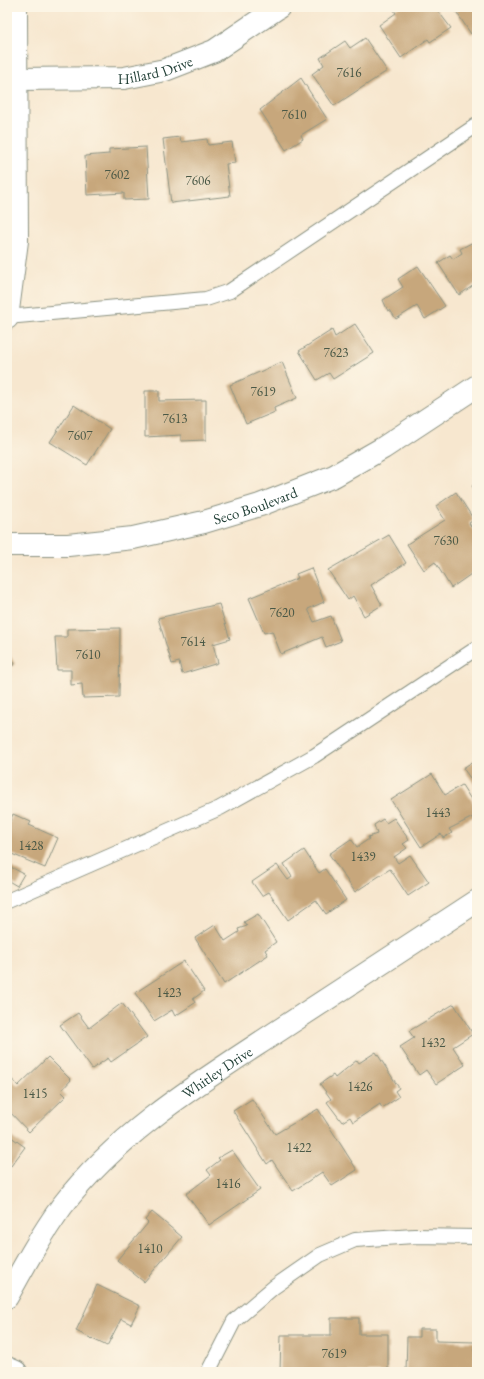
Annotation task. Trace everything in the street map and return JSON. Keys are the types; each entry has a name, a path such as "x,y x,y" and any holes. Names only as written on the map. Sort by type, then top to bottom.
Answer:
{"street":[{"path":"7,318 17,241 15,79 16,7"},
{"name":"Hillard Drive","path":"15,79 124,78 165,70 214,51 279,7"},
{"name":"Seco Boulevard","path":"7,545 68,545 133,538 204,522 260,505 334,476 383,448 477,386"},
{"name":"Whitley Drive","path":"7,1297 35,1246 63,1205 100,1164 140,1126 194,1086 477,901"},
{"path":"7,1368 16,1372"}],"lane":[{"path":"7,318 206,299 230,290 477,125"},
{"path":"7,901 220,808 314,756 477,648"},
{"path":"208,1372 234,1321 274,1286 320,1255 355,1240 414,1236 477,1237"}],"building":[{"path":"399,7 435,7 451,28 430,42 428,39 401,58 379,25 396,13 394,10"},
{"path":"453,7 477,7 477,30 471,34"},
{"path":"365,38 387,71 334,106 312,74 324,65 320,58 345,41 350,48"},
{"path":"301,78 327,119 301,135 303,139 286,150 260,110"},
{"path":"180,137 181,142 207,139 208,145 232,142 235,163 226,164 230,196 171,203 163,139"},
{"path":"146,147 149,199 124,200 124,193 87,195 85,156 109,154 109,149"},
{"path":"477,240 477,283 459,295 438,263 450,255 453,259 462,253 460,249"},
{"path":"418,266 445,306 425,319 417,306 396,319 390,310 388,311 383,300 403,287 398,279"},
{"path":"355,324 374,353 333,379 329,373 317,380 299,351 332,330 335,337"},
{"path":"282,362 297,398 274,408 275,412 246,424 230,385"},
{"path":"145,391 159,391 159,401 206,400 206,440 181,441 181,435 145,437"},
{"path":"74,405 110,429 87,465 50,442"},
{"path":"477,482 477,493 472,486"},
{"path":"456,492 474,520 469,523 477,535 477,577 474,572 451,588 435,562 424,570 407,544 445,520 436,506"},
{"path":"389,535 406,563 371,585 382,605 364,616 353,596 348,600 328,570"},
{"path":"311,568 324,602 308,609 314,622 331,616 341,641 326,647 322,637 281,654 272,631 264,633 249,598 298,578 296,574"},
{"path":"219,604 230,639 213,644 218,663 182,674 179,662 172,664 158,618"},
{"path":"120,628 119,697 83,698 82,684 71,685 71,670 57,670 55,637 67,637 67,629"},
{"path":"7,650 15,664 7,669"},
{"path":"7,669 10,675 7,677"},
{"path":"477,759 477,788 463,768"},
{"path":"432,774 445,795 462,785 477,809 477,815 449,829 452,833 443,838 441,834 421,847 391,800"},
{"path":"13,814 31,822 29,825 58,838 45,868 7,852 7,828"},
{"path":"394,818 409,840 403,844 407,848 394,857 398,863 410,855 429,882 408,896 390,869 355,892 329,854 351,839 357,847 369,839 368,837 377,834 374,825 383,819 386,823"},
{"path":"304,850 319,873 325,869 346,900 326,914 316,900 288,920 269,892 262,896 252,882 277,865 288,880 292,877 284,864"},
{"path":"7,865 24,874 17,886 7,880"},
{"path":"258,914 276,942 265,950 268,955 224,984 195,938 215,925 225,941 239,932 238,929 247,926 244,922"},
{"path":"184,961 204,991 193,999 195,1003 175,1016 172,1010 154,1021 135,993"},
{"path":"122,1003 147,1037 111,1062 108,1058 92,1069 60,1025 78,1013 89,1028"},
{"path":"454,1004 473,1034 453,1047 465,1065 436,1084 426,1070 419,1075 400,1047 414,1038 409,1031"},
{"path":"376,1052 399,1088 395,1091 399,1097 382,1108 380,1104 353,1122 350,1117 342,1122 327,1102 331,1099 320,1084 333,1075 335,1078 357,1060 359,1063"},
{"path":"48,1057 71,1080 61,1091 66,1096 29,1132 7,1109 7,1074 18,1086"},
{"path":"252,1099 275,1134 318,1109 357,1170 332,1186 322,1172 293,1191 272,1160 267,1164 233,1111"},
{"path":"7,1134 25,1147 11,1166 7,1164"},
{"path":"232,1150 260,1190 209,1225 186,1194 211,1175 207,1170 220,1160 218,1158"},
{"path":"152,1212 182,1237 144,1282 117,1260 148,1223 145,1220"},
{"path":"97,1285 140,1306 131,1324 121,1319 107,1346 76,1331"},
{"path":"331,1318 359,1318 359,1334 388,1334 388,1372 280,1372 281,1335 331,1335"},
{"path":"419,1329 436,1329 436,1341 475,1342 474,1372 406,1372 407,1337 419,1337"}]}
